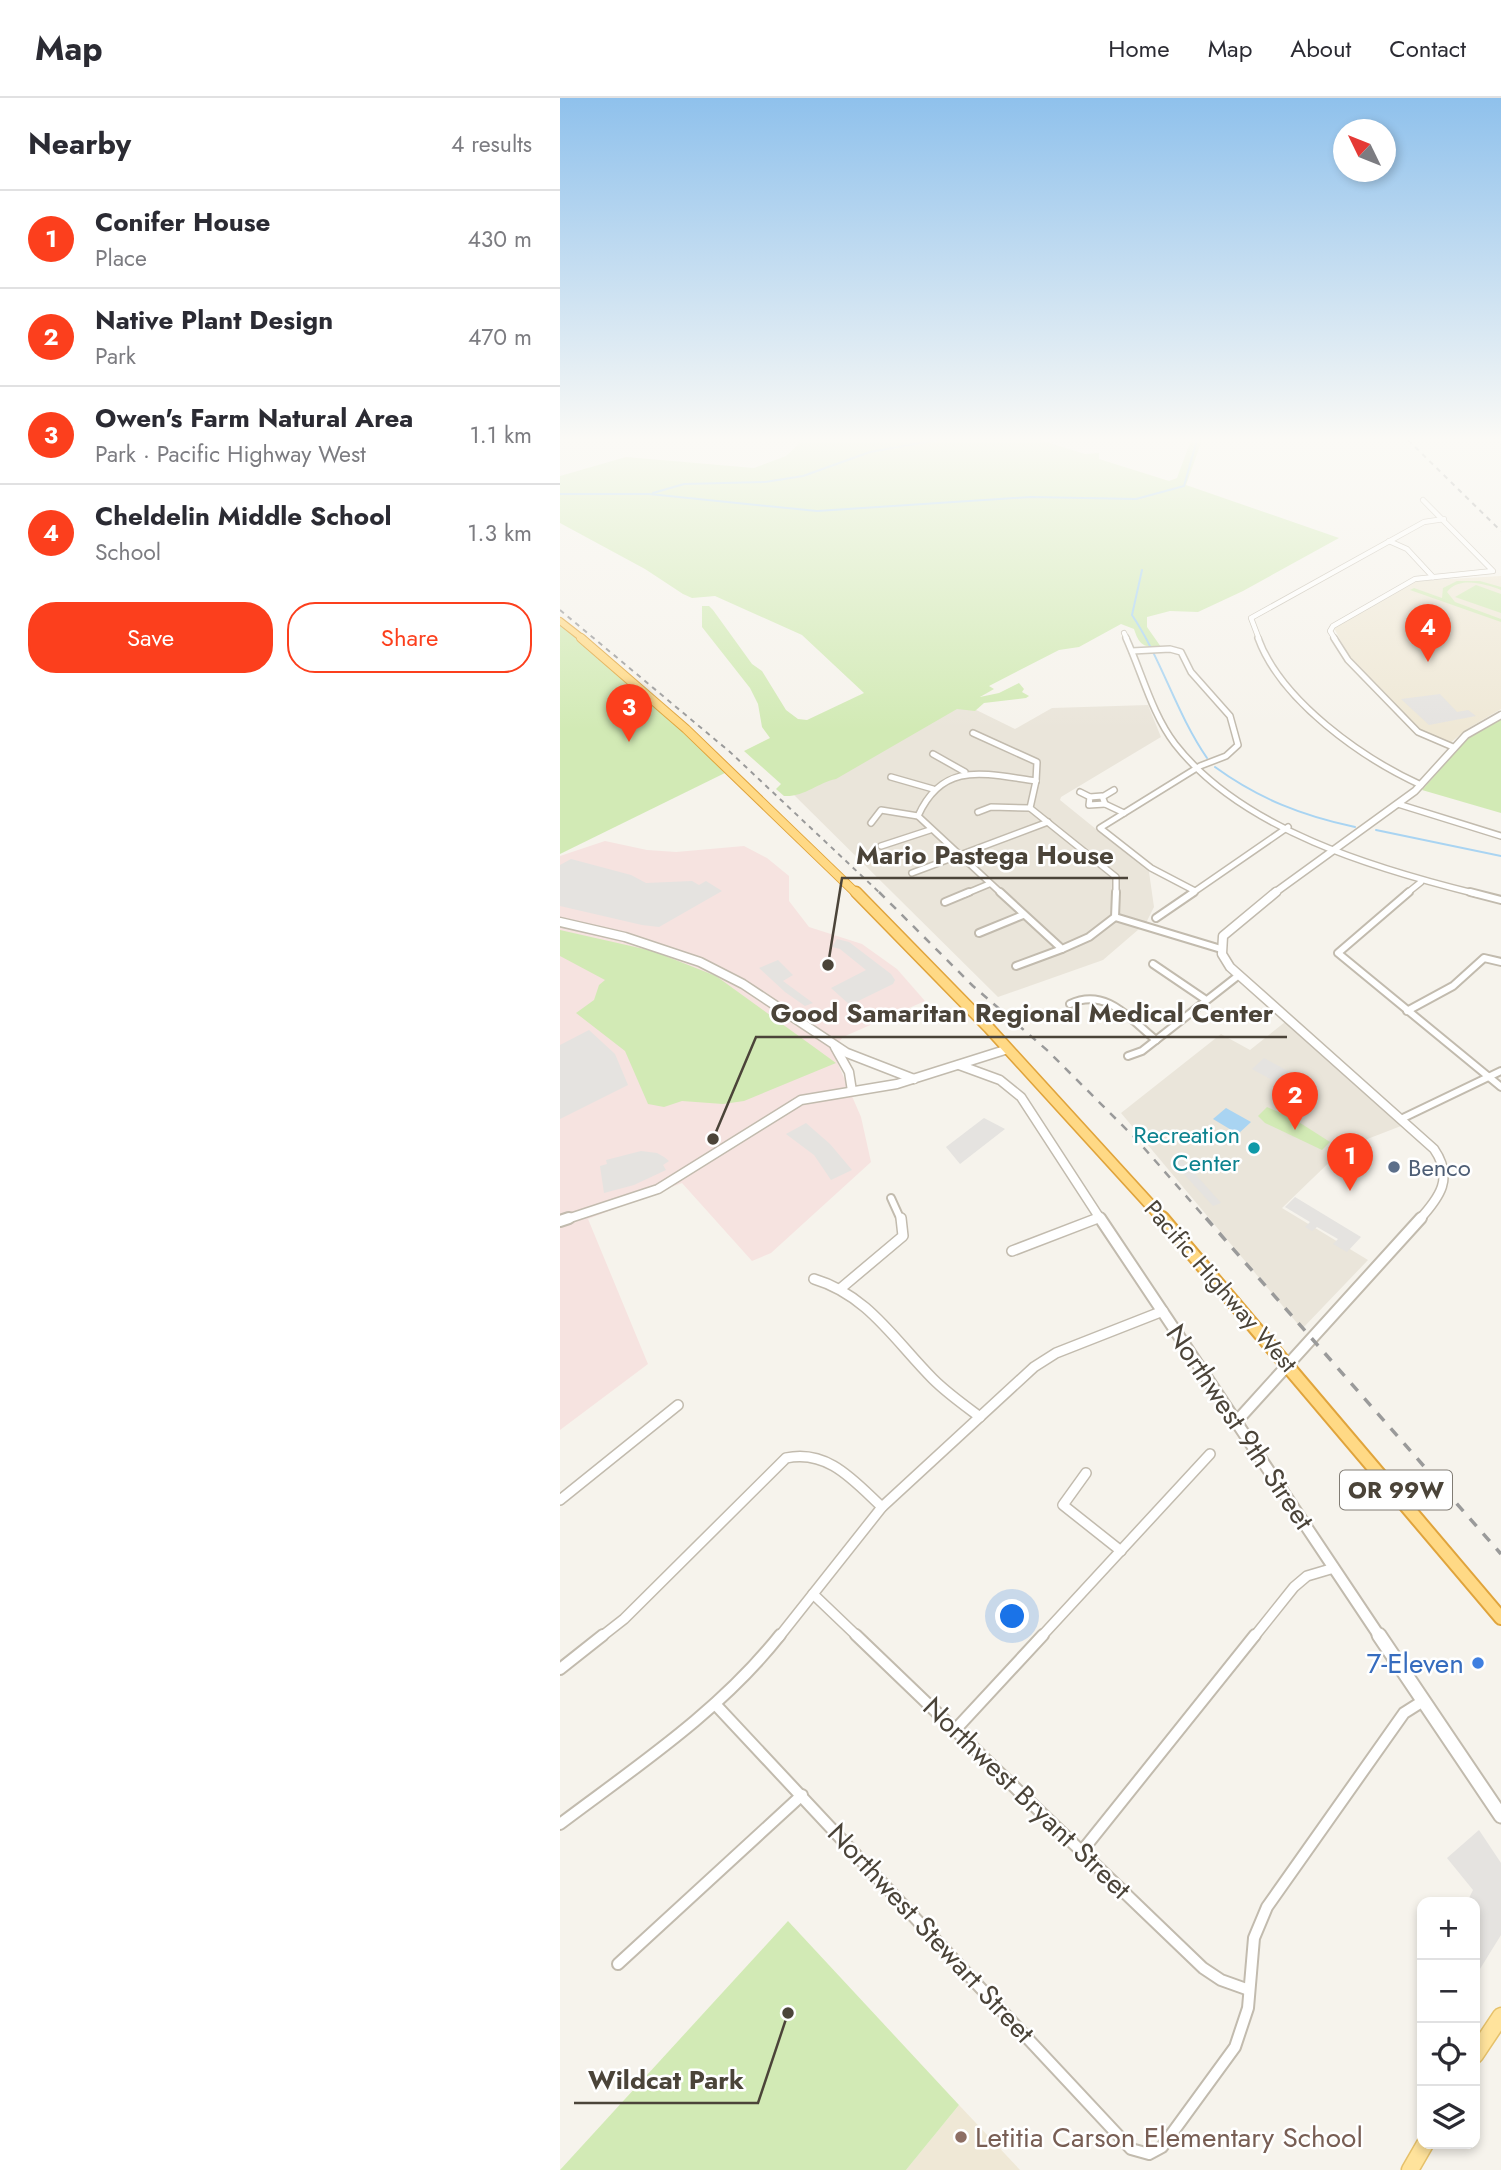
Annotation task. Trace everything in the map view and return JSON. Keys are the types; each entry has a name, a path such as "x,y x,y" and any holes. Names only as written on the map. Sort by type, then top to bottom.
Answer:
{"highway":[{"name":"Pacific Highway West","path":"560,621 667,712 743,783 893,928 1008,1049 1166,1221 1501,1618"}],"main road":[{"path":"1480,2047 1501,2015"},
{"path":"1410,2170 1421,2149"}],"street":[{"path":"1397,537 1259,612 1251,617 1251,622 1280,675 1313,713 1381,767 1421,785"},
{"path":"1453,747 1418,732 1348,660 1330,631 1333,626 1412,580 1493,571 1461,537"},
{"path":"1389,541 1407,549 1433,577"},
{"path":"1124,633 1164,727 1198,768 1241,801 1335,849 1421,882 1501,900"},
{"path":"1132,651 1175,650 1182,654 1191,672 1230,716 1238,745 1234,751 1198,768 1100,830 1151,868 1195,891"},
{"path":"1236,1422 1370,1276 1444,1189 1446,1174 1440,1158 1401,1119 1226,962 1221,949 1223,936 1231,926 1398,804 1421,785 1453,747 1473,730 1501,715"},
{"path":"973,733 1037,762 1030,808"},
{"path":"933,754 965,772 1036,781"},
{"path":"918,816 933,789 965,772"},
{"path":"891,777 933,789"},
{"path":"1080,792 1090,797 1104,796 1114,790"},
{"path":"1104,796 1105,804"},
{"path":"1089,805 1090,797"},
{"path":"1080,811 1089,805 1105,804 1125,813"},
{"path":"1398,804 1501,836"},
{"path":"978,812 991,807 1030,808 1115,875 1118,911 1115,918 1089,937 1016,966"},
{"path":"871,823 881,810 918,816 958,856 1062,949"},
{"path":"912,873 1048,822"},
{"path":"1156,918 1288,827"},
{"path":"881,846 930,830"},
{"path":"1421,882 1338,951 1340,956 1501,1087"},
{"path":"945,902 989,884"},
{"path":"979,933 1023,915"},
{"path":"1115,918 1221,949"},
{"path":"560,922 658,947 713,968 762,996 834,1046 857,1058 914,1079"},
{"path":"1407,1011 1453,986 1484,958 1501,962"},
{"path":"1153,964 1206,1000"},
{"path":"1128,1056 1142,1051 1239,975"},
{"path":"1070,1003 1087,997 1107,1000 1156,1040"},
{"path":"834,1046 849,1072 852,1091"},
{"path":"560,1220 659,1189 801,1100 914,1079 1008,1049"},
{"name":"Northwest 9th Street","path":"959,1065 987,1074 1016,1092 1501,1816"},
{"path":"1401,1119 1501,1071"},
{"path":"840,1289 903,1236 904,1225 891,1198"},
{"path":"1012,1251 1101,1217"},
{"path":"814,1279 840,1289 871,1312 938,1384 979,1417"},
{"path":"560,1824 715,1704 758,1662 882,1507 1042,1361 1163,1311"},
{"path":"560,1500 678,1405"},
{"path":"560,1669 624,1619 786,1458 807,1453 817,1455 882,1507"},
{"path":"955,1730 1210,1454"},
{"path":"1086,1473 1063,1505 1121,1551"},
{"path":"1082,1851 1294,1587 1307,1576 1334,1568"},
{"name":"Northwest Bryant Street","path":"813,1594 1203,1968 1221,1980 1249,1990"},
{"path":"1249,1990 1254,1938 1268,1907 1404,1713 1423,1701"},
{"name":"Northwest Stewart Street","path":"715,1704 1131,2149 1149,2154 1162,2147 1234,2048 1244,2024 1249,1990"},
{"path":"618,1964 802,1795"}],"shaded area":[{"path":"1501,576 1501,709 1467,729 1449,744 1421,731 1350,658 1334,628 1416,581"},
{"path":"1440,694 1457,712 1468,710 1476,716 1429,725 1401,699"},
{"path":"960,702 1015,729 1052,708 1148,705 1161,737 1060,800 1149,872 1154,907 1146,923 1103,960 998,997 789,790"},
{"path":"605,841 647,850 676,852 744,846 767,858 789,876 789,901 809,927 862,944 897,969 925,1001 843,1037 832,1050 861,1117 871,1162 771,1253 752,1261 682,1183 588,1219 648,1364 560,1430 560,856"},
{"path":"571,859 631,875 646,883 692,881 699,885 706,881 722,891 659,927 642,925 560,906 560,865"},
{"path":"837,939 849,942 891,974 895,980 893,984 850,1005 831,988 866,970 840,949 832,947"},
{"path":"778,960 793,975 783,981 813,1003 805,1006 759,968"},
{"path":"1285,1022 1401,1126 1344,1148 1282,1208 1368,1260 1302,1329 1121,1113 1221,1034 1250,1050"},
{"path":"589,1030 615,1054 628,1085 560,1119 560,1045"},
{"path":"1264,1058 1310,1083 1294,1092 1252,1069"},
{"path":"984,1118 1005,1129 960,1164 946,1147"},
{"path":"806,1123 830,1144 852,1170 831,1180 814,1155 786,1134"},
{"path":"641,1151 657,1153 664,1157 669,1161 663,1165 666,1170 634,1185 604,1193 600,1166 607,1164 606,1160"},
{"path":"1181,1158 1221,1203 1213,1206 1172,1161"},
{"path":"1295,1197 1361,1237 1347,1252 1333,1244 1338,1239 1317,1227 1312,1231 1305,1227 1310,1222 1285,1207"},
{"path":"1479,1830 1501,1863 1501,1935 1480,1969 1480,1897 1470,1897 1473,1890 1447,1858"},
{"name":"Letitia Carson Elementary School","path":"959,2105 1020,2170 906,2170"}],"green space":[{"path":"585,537 1339,538 1243,591 1198,612 1170,611 1147,617 1147,627 1161,647 1143,644 1134,629 1121,624 1079,647 1059,650 989,686 994,689 980,697 999,693 1019,683 1024,689 1022,692 1029,696 1026,698 984,703 975,711 957,709 836,779 791,796 784,796 776,789 781,784 744,751 770,738 762,727 758,704 750,688 702,627 702,606 709,606 713,610 752,664 762,671 786,710 798,719 807,720 864,693 802,635 715,596 692,598"},
{"path":"1457,581 1480,581 1501,587 1501,590 1465,583 1452,587 1447,592 1455,602 1501,619 1501,622 1410,590 1414,588 1442,598 1443,588"},
{"path":"1476,585 1501,594 1501,613 1455,597"},
{"path":"560,622 729,771 560,854"},
{"path":"1501,718 1501,813 1422,790 1469,737"},
{"path":"560,930 653,951 716,976 836,1063 744,1101 723,1104 682,1101 664,1107 648,1104 625,1051 576,1013 594,1000 599,985 605,980 560,956"},
{"path":"1267,1107 1294,1119 1330,1142 1322,1150 1265,1123 1258,1116"},
{"path":"788,1921 959,2105 906,2170 560,2170"}],"water":[{"path":"1226,1108 1251,1122 1238,1134 1213,1119"}],"waterway":[{"path":"1142,570 1132,615 1143,632 1186,723 1207,758"},
{"path":"1215,767 1282,805 1355,827"},
{"path":"1376,830 1501,856"}],"railway":[{"path":"560,610 730,752 881,894"},
{"path":"881,894 973,986 1048,1051 1137,1140 1207,1220"},
{"path":"1206,1218 1501,1554"}],"place":[{"name":"Cheldelin Middle School","path":"1428,662"},
{"name":"Owen's Farm Natural Area","path":"629,742"},
{"name":"Mario Pastega House","path":"828,965"},
{"name":"Native Plant Design","path":"1295,1130"},
{"name":"Good Samaritan Regional Medical Center","path":"713,1139"},
{"name":"Recreation Center","path":"1254,1148"},
{"name":"Benco","path":"1394,1167"},
{"name":"Conifer House","path":"1350,1191"},
{"name":"7-Eleven","path":"1478,1663"},
{"name":"Wildcat Park","path":"788,2013"},
{"name":"Letitia Carson Elementary School","path":"961,2137"}]}
